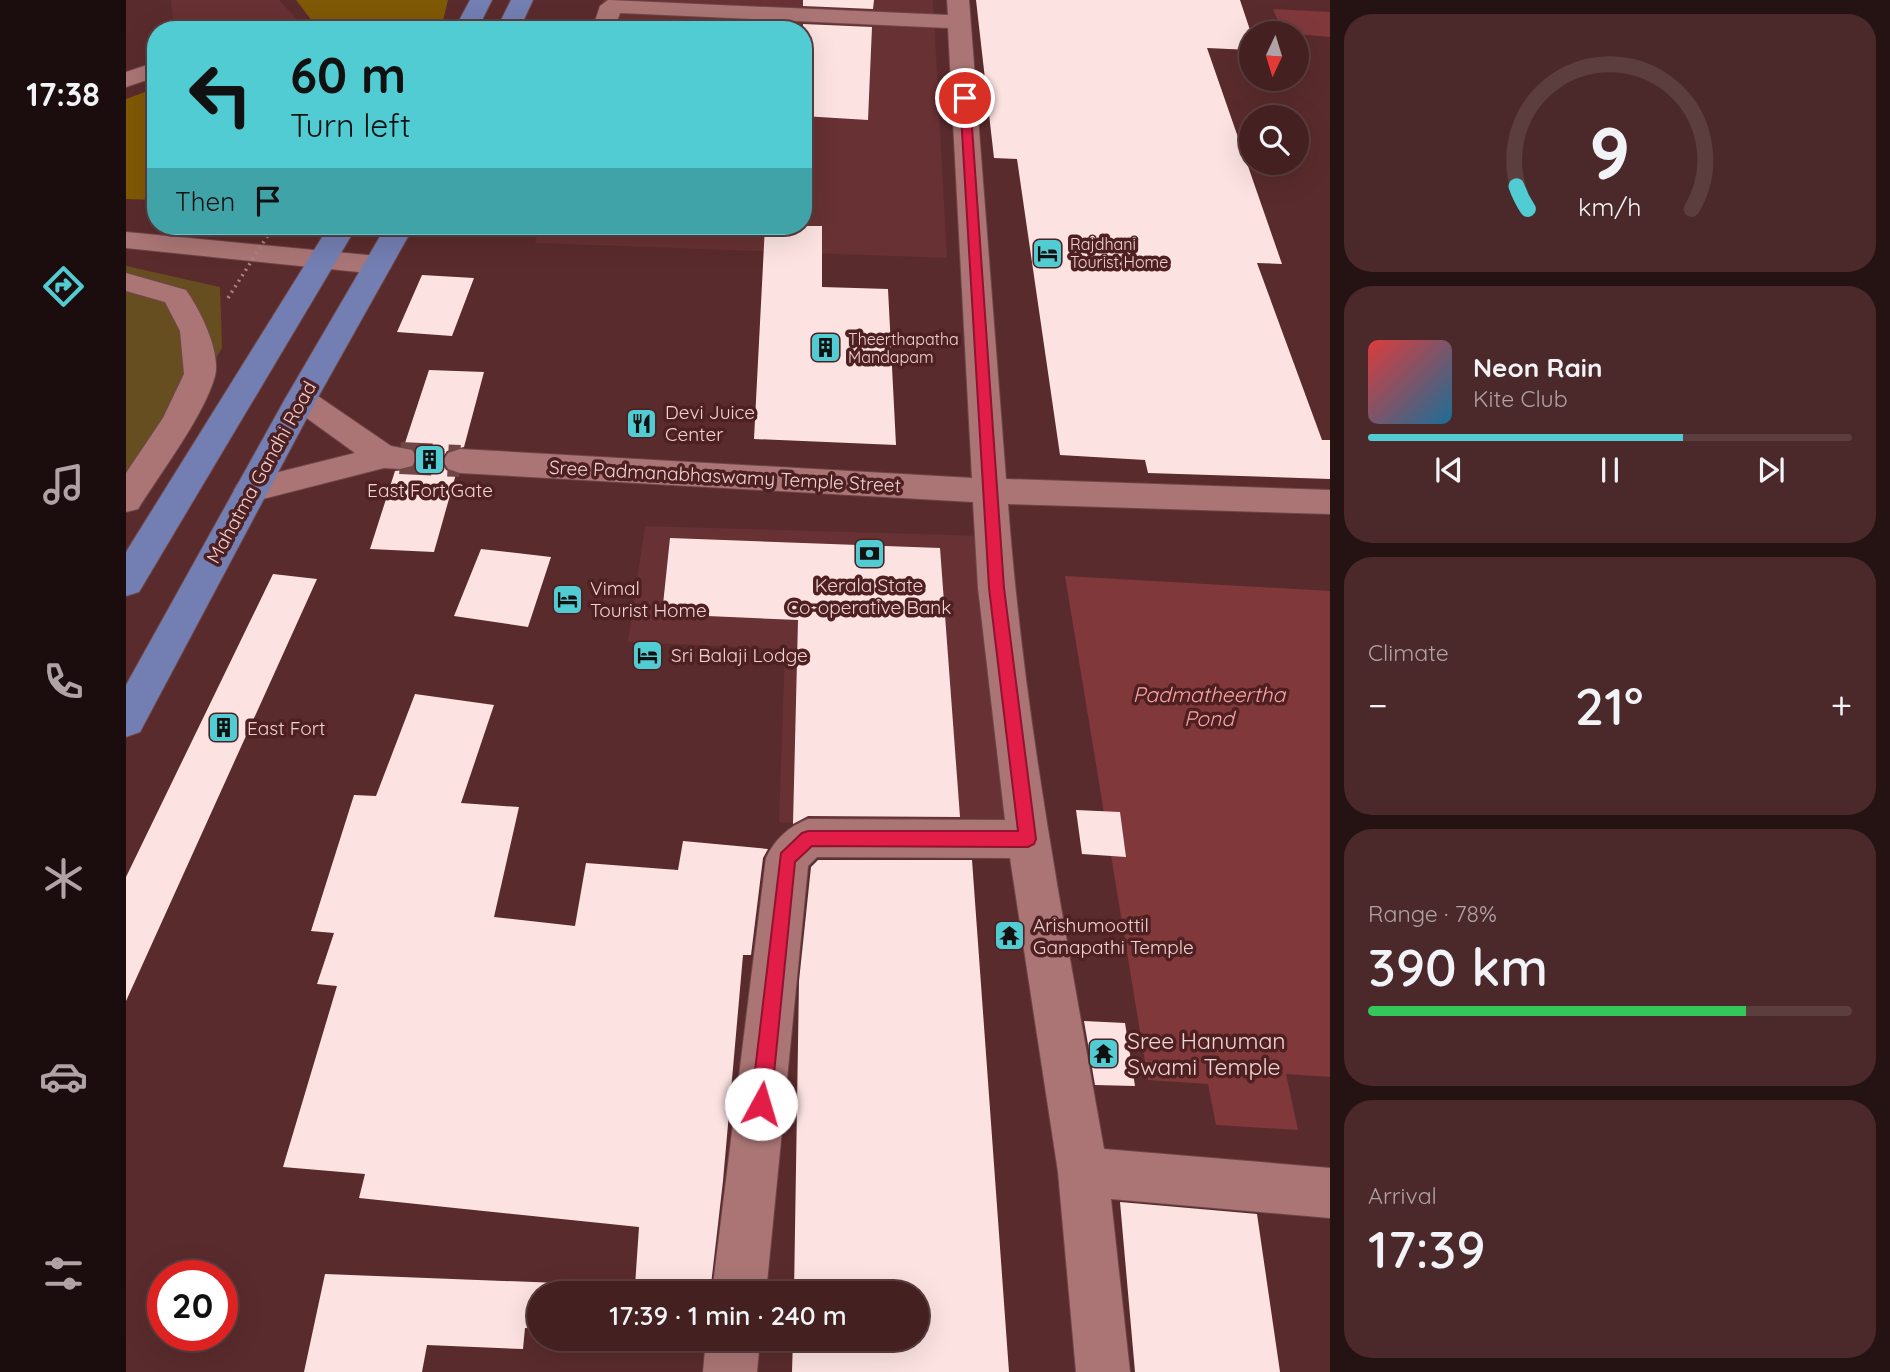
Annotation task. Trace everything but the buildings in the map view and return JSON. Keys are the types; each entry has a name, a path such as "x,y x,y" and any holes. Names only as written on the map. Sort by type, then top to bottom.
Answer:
{"main road":[{"path":"470,21 481,0"},
{"path":"512,21 522,0"},
{"path":"126,582 337,235"},
{"name":"Mahatma Gandhi Road","path":"126,721 301,399 395,235"}],"street":[{"path":"606,21 611,6 959,11 996,588 1028,839 1083,1172 1102,1372"},
{"path":"126,80 147,72"},
{"path":"126,240 378,265"},
{"path":"126,282 176,296 195,331 200,374 178,420 126,500"},
{"path":"251,490 392,458 301,399"},
{"name":"Sree Padmanabhaswamy Temple Street","path":"460,461 990,491 1330,502"},
{"path":"740,1281 787,858 808,838 1028,839"},
{"path":"1083,1172 1330,1193"},
{"path":"730,1372 732,1351"}],"path":[{"path":"228,298 268,235"}],"shaded area":[{"path":"171,0 279,0 299,21 173,21"},
{"path":"296,0 448,0 443,21 312,21"},
{"path":"603,0 933,0 947,258 535,243 537,235 812,235 812,21 597,21"},
{"path":"147,91 147,200 126,199 126,99"},
{"path":"126,266 220,287 222,348 126,508"},
{"path":"645,526 986,536 1010,834 779,822 785,649 628,642"}],"water":[{"path":"1273,9 1330,12 1330,37 1309,35 1309,21 1278,21"},
{"name":"Padmatheertha Pond","path":"1065,576 1330,591 1330,1077 1286,1074 1298,1130 1216,1125 1208,1084 1148,1080"}],"tunnel":[{"path":"400,458 460,461"}],"place":[{"name":"Rajdhani Tourist Home","path":"1047,253"},
{"name":"Theerthapatha Mandapam","path":"825,348"},
{"name":"Devi Juice Center","path":"642,423"},
{"name":"East Fort Gate","path":"430,459"},
{"name":"Kerala State Co-operative Bank","path":"869,554"},
{"name":"Vimal Tourist Home","path":"567,599"},
{"name":"Sri Balaji Lodge","path":"648,655"},
{"name":"East Fort","path":"224,728"},
{"name":"Arishumoottil Ganapathi Temple","path":"1010,936"},
{"name":"Sree Hanuman Swami Temple","path":"1104,1054"}],"route":[{"path":"761,1104 787,858 808,838 1028,839 996,588 965,98"}]}
